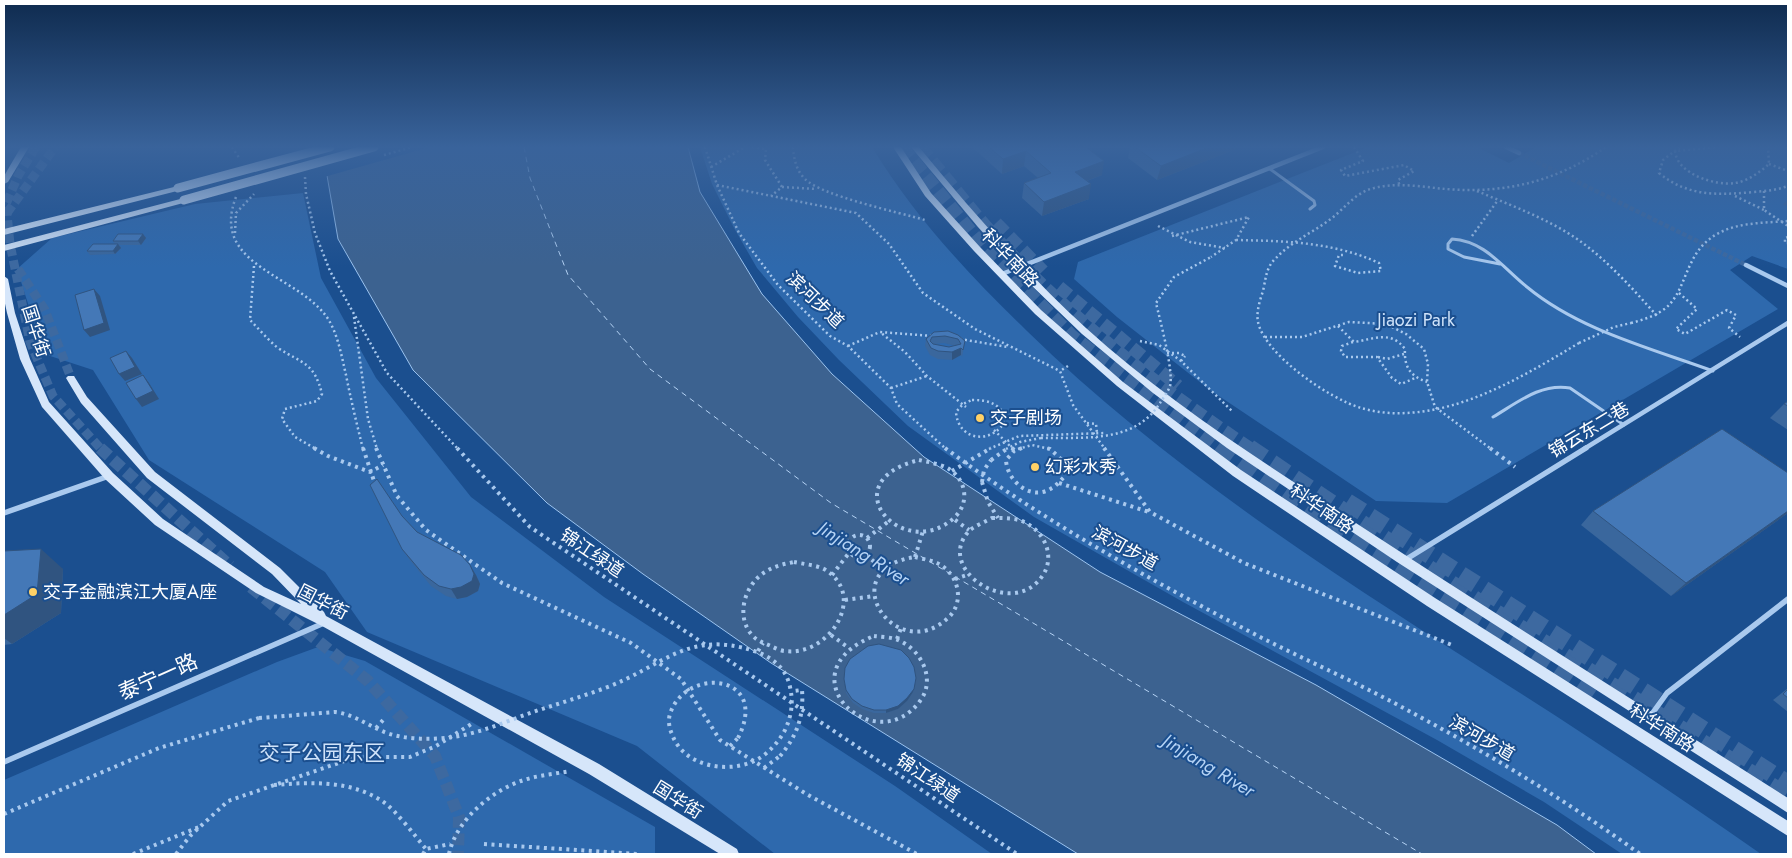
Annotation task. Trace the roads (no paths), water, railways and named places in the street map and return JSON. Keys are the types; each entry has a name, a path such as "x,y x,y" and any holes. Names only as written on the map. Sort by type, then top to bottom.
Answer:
{"main road":[{"path":"4,232 182,187"},
{"path":"4,248 230,187"},
{"name":"科华南路","path":"923,187 1038,312 1098,366 1237,473 1431,602 1788,829"},
{"name":"科华南路","path":"947,187 971,217 1052,301 1123,363 1206,429 1404,560 1788,806"},
{"name":"国华街","path":"4,279 11,313 25,359 45,404 109,476 159,522 260,590 326,622 594,769 730,854"},
{"path":"71,378 84,400 151,475 276,571 326,622"}],"street":[{"path":"1002,274 1224,187"},
{"path":"1746,265 1788,286"},
{"name":"锦云东二巷","path":"1404,560 1712,372 1788,323"},
{"path":"4,513 109,476"},
{"path":"1649,718 1667,693 1788,598"},
{"name":"泰宁一路","path":"4,762 326,622"}],"lane":[{"path":"1295,187 1314,201 1315,205 1310,209"},
{"path":"1500,264 1464,257 1448,249 1448,244 1452,239 1469,240 1488,251 1500,264 1530,289 1568,313 1712,372"},
{"path":"1493,417 1550,386 1561,385 1570,388 1624,425"}],"water":[{"name":"Jinjiang River","path":"329,187 699,187 762,294 832,374 924,457 1100,572 1316,685 1557,825 1596,854 1078,854 771,663 643,574 547,503 413,370 338,239"}],"tunnel":[{"path":"13,187 6,204 10,244 30,342 53,396 101,448"},
{"path":"7,213 26,187"},
{"path":"935,187 983,246 1072,336 1219,449"},
{"path":"953,187 1011,254 1067,308 1156,382 1251,449"},
{"path":"1588,187 1746,265"},
{"path":"996,223 1043,271"},
{"path":"18,269 45,310 71,378"},
{"path":"1059,287 1178,386"},
{"path":"101,448 230,566"},
{"path":"1217,448 1309,514 1592,698"},
{"path":"1249,448 1475,600 1788,797"},
{"path":"1347,502 1788,784"},
{"path":"251,587 368,681 435,756 459,817 458,854"}],"place":[{"name":"交子剧场","path":"980,418"},
{"name":"幻彩水秀","path":"1035,467"},
{"name":"交子金融滨江大厦A座","path":"33,592"}],"park label":[{"name":"Jiaozi Park","path":"1416,320"},
{"name":"交子公园东区","path":"322,753"}]}
